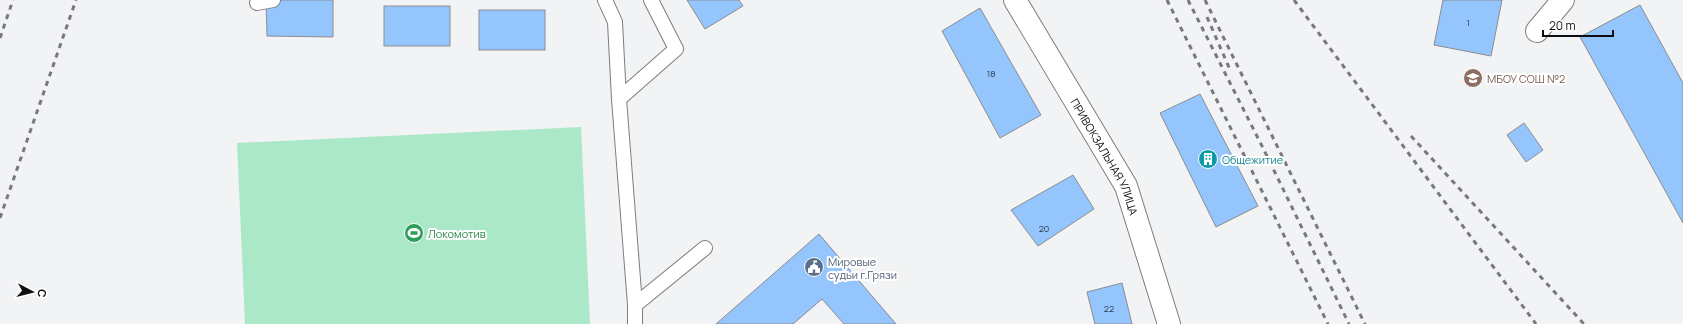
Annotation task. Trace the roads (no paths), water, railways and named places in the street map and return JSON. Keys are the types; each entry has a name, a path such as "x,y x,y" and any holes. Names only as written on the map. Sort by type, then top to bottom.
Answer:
{"street":[{"name":"ПРИВОКЗАЛЬНАЯ УЛИЦА","path":"1015,0 1126,186 1169,324"},
{"path":"1537,31 1563,0"}],"lane":[{"path":"257,2 273,0"},
{"path":"605,0 615,22 619,99 635,305 635,324"},
{"path":"619,99 676,49 651,0"},
{"path":"635,305 706,248"}],"railway":[{"path":"0,38 13,0"},
{"path":"0,218 76,0"},
{"path":"1167,0 1328,324"},
{"path":"1188,0 1263,148 1349,324"},
{"path":"1205,0 1365,324"},
{"path":"1294,0 1536,324"},
{"path":"1207,17 1231,72"},
{"path":"1411,136 1584,324"}],"place":[{"name":"МБОУ СОШ №2","path":"1473,78"},
{"name":"Общежитие","path":"1208,159"},
{"name":"Локомотив","path":"414,233"},
{"name":"Мировые судьи г.Грязи","path":"814,267"}]}
